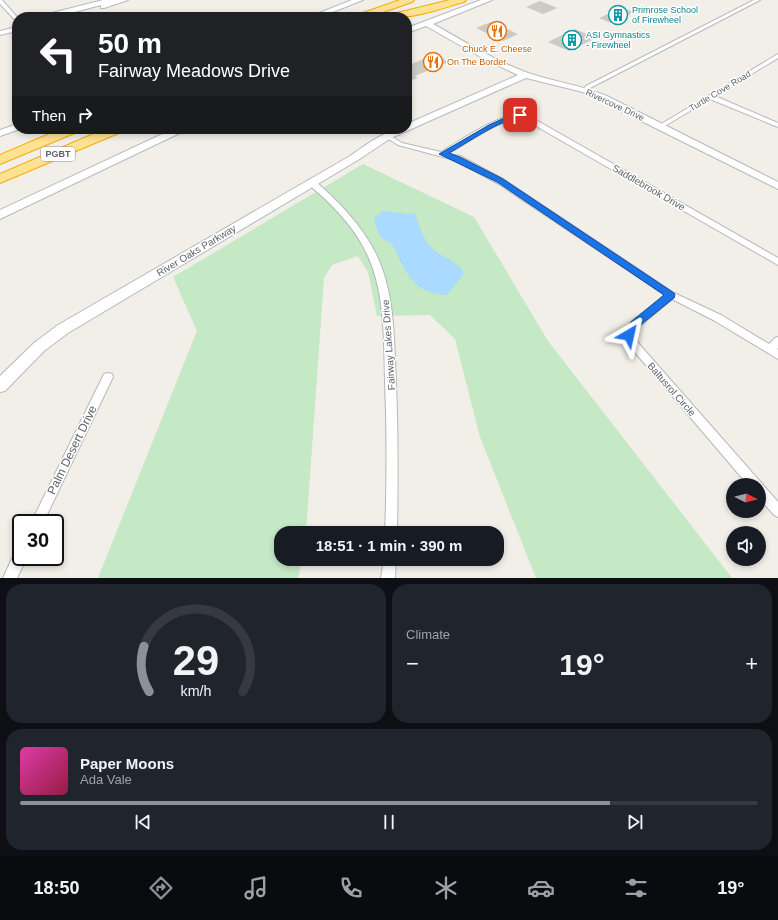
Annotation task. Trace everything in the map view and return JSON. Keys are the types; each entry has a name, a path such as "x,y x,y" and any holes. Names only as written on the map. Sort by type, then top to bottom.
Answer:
{"highway":[{"path":"374,12 409,0"},
{"path":"408,12 442,0"},
{"path":"412,13 461,0"},
{"name":"PGBT","path":"0,160 60,134"},
{"name":"PGBT","path":"0,179 104,134"}],"street":[{"path":"66,12 110,0"},
{"path":"80,12 124,0"},
{"path":"326,12 359,0"},
{"path":"412,29 488,0"},
{"path":"586,90 758,0"},
{"path":"0,1 12,14"},
{"name":"Rivercove Drive","path":"426,23 489,58 525,75 586,90 604,98 778,186"},
{"path":"0,29 12,26"},
{"path":"0,34 12,30"},
{"name":"Turtle Cove Road","path":"661,126 778,56"},
{"path":"412,126 525,75"},
{"path":"711,97 778,125"},
{"name":"Saddlebrook Drive","path":"443,154 491,126 514,116 520,115 527,117 778,262"},
{"path":"0,133 12,128"},
{"path":"0,215 170,134"},
{"name":"River Oaks Parkway","path":"0,386 40,346 63,329 354,158 392,134"},
{"path":"387,136 400,144 457,158 500,180 671,295 718,318 774,352 778,341"},
{"name":"Fairway Lakes Drive","path":"311,182 335,203 364,240 377,267 384,294 388,330 392,416 391,526"},
{"name":"Baltusrol Circle","path":"671,295 634,324 629,335 636,347 750,478"},
{"name":"Palm Desert Drive","path":"41,514 108,376"},
{"path":"766,497 778,511"},
{"path":"10,578 16,566"},
{"path":"388,578 389,566"}],"green space":[{"path":"363,164 474,217 548,341 732,578 536,578 480,437 455,339 430,315 377,316 368,272 358,256 332,265 324,278 306,526 274,526 274,566 301,566 298,578 98,578 197,331 173,277"}],"water":[{"path":"383,211 409,214 415,213 422,232 433,249 456,264 463,271 463,275 447,295 430,292 418,286 409,276 393,247 380,236 378,231 374,218"}],"building":[{"path":"540,1 557,8 543,14 526,7"},
{"name":"Primrose School of Firewheel","path":"622,8 634,12 611,23 599,18"},
{"name":"Chuck E. Cheese","path":"491,22 518,34 503,41 476,28"},
{"name":"ASI Gymnastics - Firewheel","path":"575,29 596,38 569,51 548,42"},
{"path":"435,54 449,62 415,76 418,78 412,80 412,64"}],"place":[{"name":"Primrose School of Firewheel","path":"618,15"},
{"name":"Chuck E. Cheese","path":"497,31"},
{"name":"ASI Gymnastics - Firewheel","path":"572,40"},
{"name":"On The Border","path":"433,62"}],"route":[{"path":"520,115 491,126 443,154 457,158 500,180 671,295 634,324 629,335"}]}
